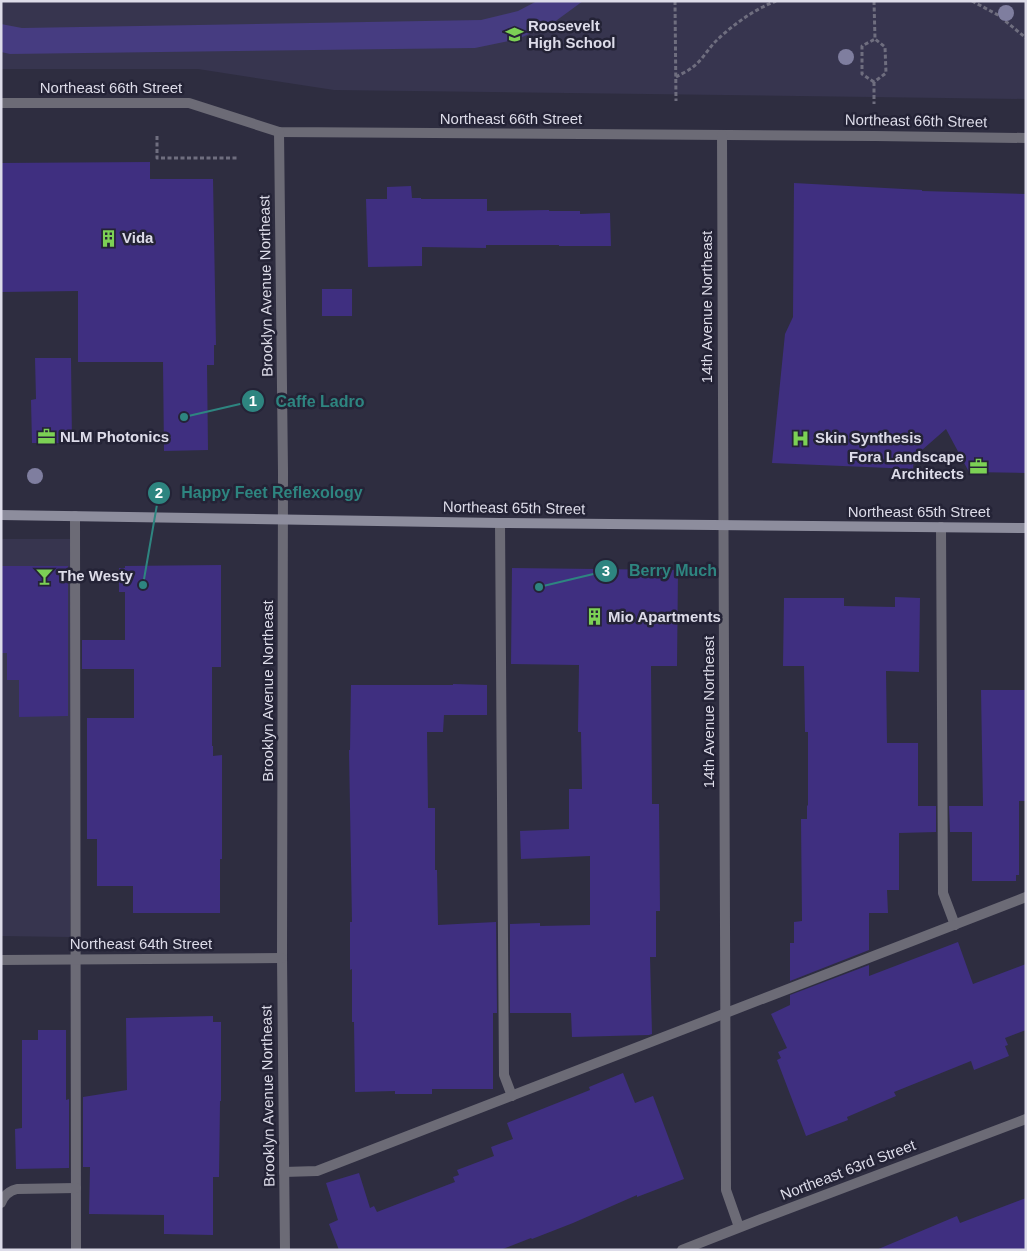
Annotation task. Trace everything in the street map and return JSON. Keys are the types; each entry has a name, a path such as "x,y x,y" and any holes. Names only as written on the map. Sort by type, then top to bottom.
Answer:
{"main road":[{"name":"Northeast 65th Street","path":"1,515 500,523 1026,528"}],"street":[{"name":"Northeast 66th Street","path":"1,103 189,103 279,132 1026,138"},
{"name":"Brooklyn Avenue Northeast","path":"279,132 283,519 282,958 285,1250"},
{"name":"14th Avenue Northeast","path":"722,135 726,1190 739,1227"},
{"path":"75,516 76,1250"},
{"path":"500,523 504,1075 512,1096"},
{"path":"941,527 943,893 955,925"},
{"path":"284,1172 316,1171 1026,897"},
{"name":"Northeast 64th Street","path":"1,960 282,958"},
{"name":"Northeast 63rd Street","path":"682,1250 1026,1119"},
{"path":"1,1203 10,1191 17,1189 76,1188"}],"path":[{"path":"675,1 676,101"},
{"path":"676,77 694,67 714,43 728,31 752,14 776,1"},
{"path":"874,1 875,39 885,47 886,73 874,82"},
{"path":"972,1 998,15 1026,38"},
{"path":"874,82 862,74 862,46 875,39"},
{"path":"874,82 874,104"},
{"path":"157,136 157,158 238,158"}],"shaded area":[{"name":"Roosevelt High School","path":"1,1 1026,1 1026,99 334,90 198,69 1,69"},
{"path":"537,1 583,1 553,23 518,39 475,48 10,54 1,52 1,24 22,28 481,20 518,11"},
{"path":"1,539 71,539 70,937 1,936"}],"building":[{"name":"Vida","path":"150,162 150,179 213,179 216,345 214,345 214,365 207,365 208,450 164,451 163,362 78,362 78,291 1,292 1,163"},
{"path":"794,183 922,191 1026,194 1026,473 969,472 946,429 914,457 913,469 772,463 785,334 793,317"},
{"path":"411,186 412,198 487,199 487,211 549,210 580,211 580,214 610,213 611,246 486,245 486,248 422,247 422,266 368,267 366,199 387,199 387,187"},
{"path":"322,289 352,289 352,316 322,316"},
{"path":"35,358 71,358 72,443 32,443 31,400 36,399"},
{"path":"221,565 221,667 212,667 213,756 222,755 220,913 133,913 133,886 97,886 97,839 87,839 87,718 134,718 134,669 82,669 82,640 125,640 125,592 119,592 119,568 125,568 125,566"},
{"path":"1,566 68,566 68,716 19,717 19,680 7,680 7,653 1,653"},
{"path":"512,568 678,570 677,666 651,666 652,804 659,804 660,911 656,911 656,957 650,957 652,1034 649,1035 572,1037 571,1013 510,1013 510,924 540,923 540,926 590,925 590,856 521,859 520,831 569,829 569,789 582,789 581,732 578,732 579,665 511,664"},
{"path":"895,597 920,598 919,672 886,671 887,743 918,743 918,806 936,806 936,832 899,833 899,890 887,890 888,913 869,913 869,950 790,981 790,943 794,943 794,922 802,921 801,819 807,819 808,732 805,732 804,666 783,666 784,598 844,598 844,606 895,607"},
{"path":"351,685 487,685 487,715 444,715 443,732 427,732 428,808 435,808 435,870 437,870 438,925 496,922 497,1013 493,1013 493,1089 432,1089 432,1094 395,1094 395,1091 355,1092 352,969 350,970 350,922 352,922 349,750"},
{"path":"981,690 1026,690 1026,801 1019,801 1019,875 1016,875 1016,881 972,881 972,832 950,832 949,806 983,806"},
{"path":"958,942 973,984 1026,964 1026,1030 1005,1038 1008,1045 1005,1046 1009,1056 974,1070 971,1061 894,1092 896,1096 847,1117 848,1120 806,1136 777,1060 781,1058 778,1052 787,1048 771,1014 790,1005 790,995 869,965 869,976"},
{"path":"213,1016 213,1022 221,1022 221,1101 219,1177 213,1177 213,1235 164,1234 164,1215 89,1214 90,1167 83,1167 83,1097 127,1090 126,1018"},
{"path":"38,1030 66,1030 66,1100 69,1099 69,1168 16,1169 15,1129 22,1128 22,1040 38,1040"},
{"path":"623,1073 635,1103 653,1096 684,1179 637,1197 637,1195 573,1223 500,1250 339,1250 329,1224 338,1220 326,1183 359,1173 370,1208 374,1206 377,1212 455,1182 453,1177 459,1175 457,1170 494,1156 491,1147 513,1139 507,1123 590,1090 589,1087"},
{"path":"1026,1198 1026,1250 876,1250 957,1216 960,1223"}],"place":[{"name":"Roosevelt High School","path":"514,35"},
{"name":"Vida","path":"108,238"},
{"name":"Caffe Ladro","path":"184,417"},
{"name":"NLM Photonics","path":"46,437"},
{"name":"Skin Synthesis","path":"801,438"},
{"name":"Fora Landscape Architects","path":"978,466"},
{"name":"The Westy","path":"44,576"},
{"name":"Happy Feet Reflexology","path":"143,585"},
{"name":"Berry Much","path":"539,587"},
{"name":"Mio Apartments","path":"594,617"}]}
